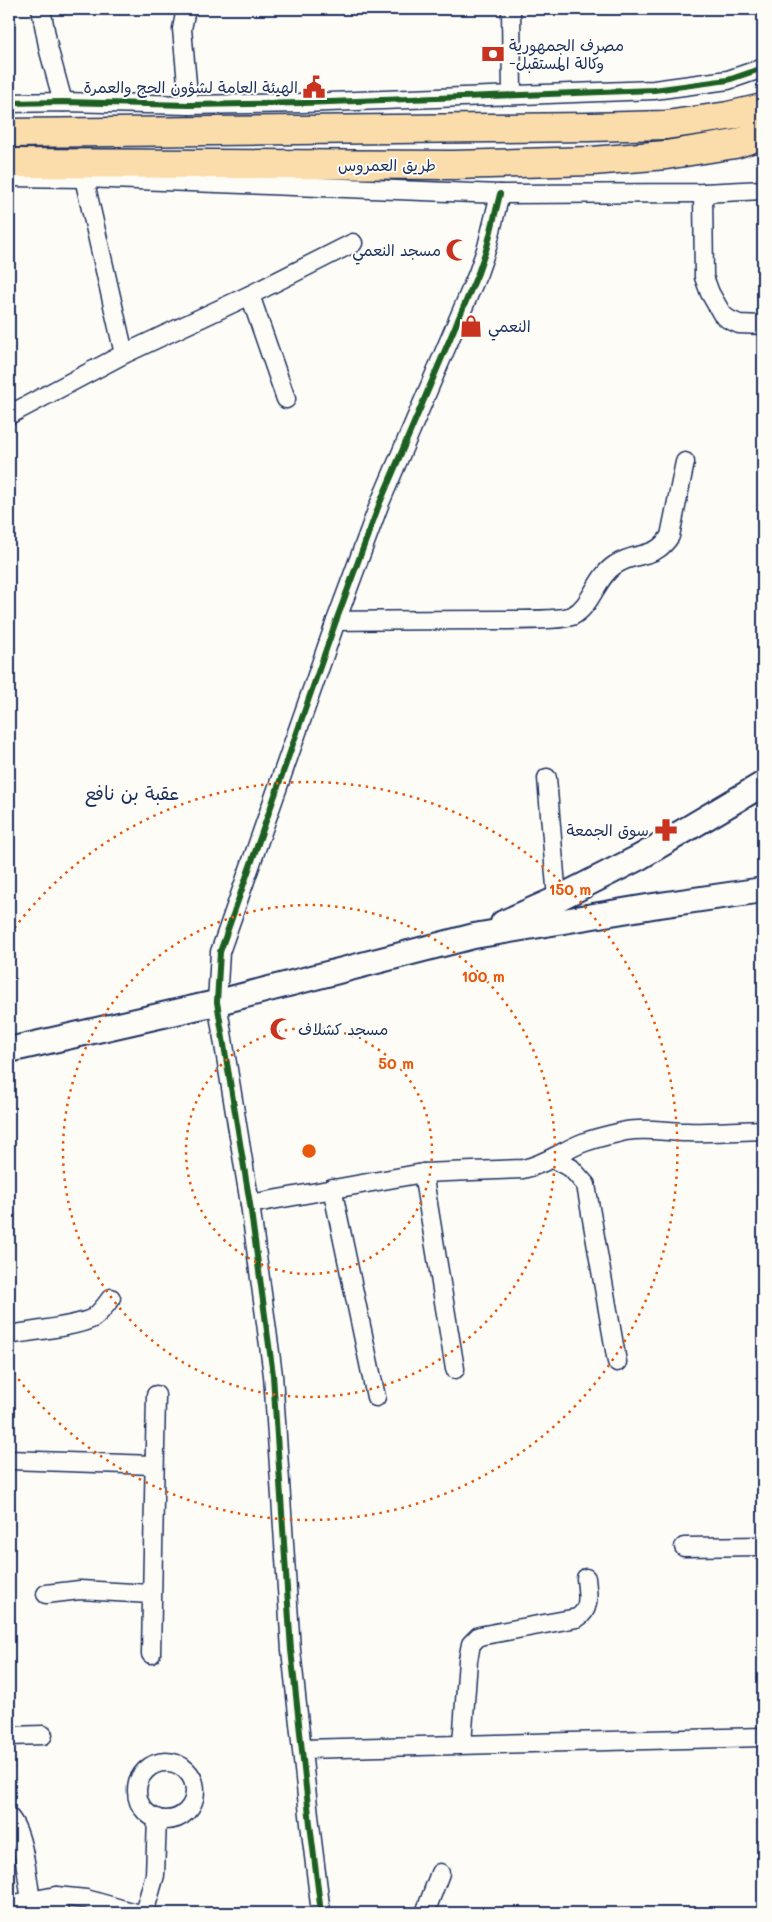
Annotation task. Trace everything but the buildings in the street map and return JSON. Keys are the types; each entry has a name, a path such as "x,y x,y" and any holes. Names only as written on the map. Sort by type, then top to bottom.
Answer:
{"main road":[{"path":"9,133 589,128 666,125 728,116 763,108"},
{"name":"طريق العمروس","path":"9,163 434,165 592,161 666,155 735,144 763,135"},
{"path":"474,936 557,899 640,857 763,784"},
{"path":"614,913 604,902 602,894 607,879 617,869"},
{"path":"9,1050 217,1002 474,936 763,890"}],"street":[{"path":"41,9 49,51 64,102"},
{"path":"186,9 182,29 189,105"},
{"path":"510,9 512,95"},
{"path":"9,103 303,104 654,90 728,80 763,68"},
{"path":"9,177 84,178 500,194 703,193 763,190"},
{"path":"84,178 124,354"},
{"path":"703,193 704,277 710,293 722,314 728,319 739,324 763,325"},
{"path":"322,1913 291,1650 273,1375 250,1204 217,1002 220,952 336,621 379,505 478,273 487,247 500,194"},
{"path":"9,415 124,354 250,295 353,243"},
{"path":"250,295 286,399"},
{"path":"336,621 528,620 570,617 581,610 606,571 617,563 656,552 664,545 670,536 685,462"},
{"path":"547,778 557,899"},
{"path":"250,1204 423,1173 522,1169 553,1159 585,1142 628,1131 652,1128 710,1133 763,1130"},
{"path":"553,1159 571,1168 586,1185 618,1362"},
{"path":"423,1173 455,1369"},
{"path":"332,1188 376,1398"},
{"path":"9,1335 74,1324 92,1318 101,1311 111,1298"},
{"path":"151,1654 156,1395"},
{"path":"9,1460 154,1465"},
{"path":"684,1547 763,1546"},
{"path":"462,1744 468,1660 471,1644 479,1636 577,1618 584,1614 588,1602 586,1578"},
{"path":"46,1594 80,1590 151,1594"},
{"path":"9,1736 43,1735"},
{"path":"303,1749 763,1737"},
{"path":"9,1817 16,1828 20,1842 32,1900"},
{"path":"144,1913 155,1875 157,1818"},
{"path":"425,1913 440,1873"},
{"path":"56,1896 59,1913"},
{"path":"9,1905 56,1896 86,1899 135,1913"}],"cycle path":[{"path":"9,103 63,102 189,105 303,103 654,90 728,80 763,68"},
{"path":"321,1913 291,1650 273,1375 250,1204 217,1002 220,952 336,621 379,505 478,273 487,247 500,194"}],"place":[{"name":"مصرف الجمهورية -وكالة المستقبل","path":"493,54"},
{"name":"الهيئة العامة لشؤون الحج والعمرة","path":"314,87"},
{"name":"مسجد النعمي","path":"457,250"},
{"name":"النعمي","path":"471,326"},
{"name":"سوق الجمعة","path":"666,830"},
{"name":"مسجد كشلاف","path":"281,1029"}],"district":[{"name":"عقبة بن نافع","path":"132,793"}]}
